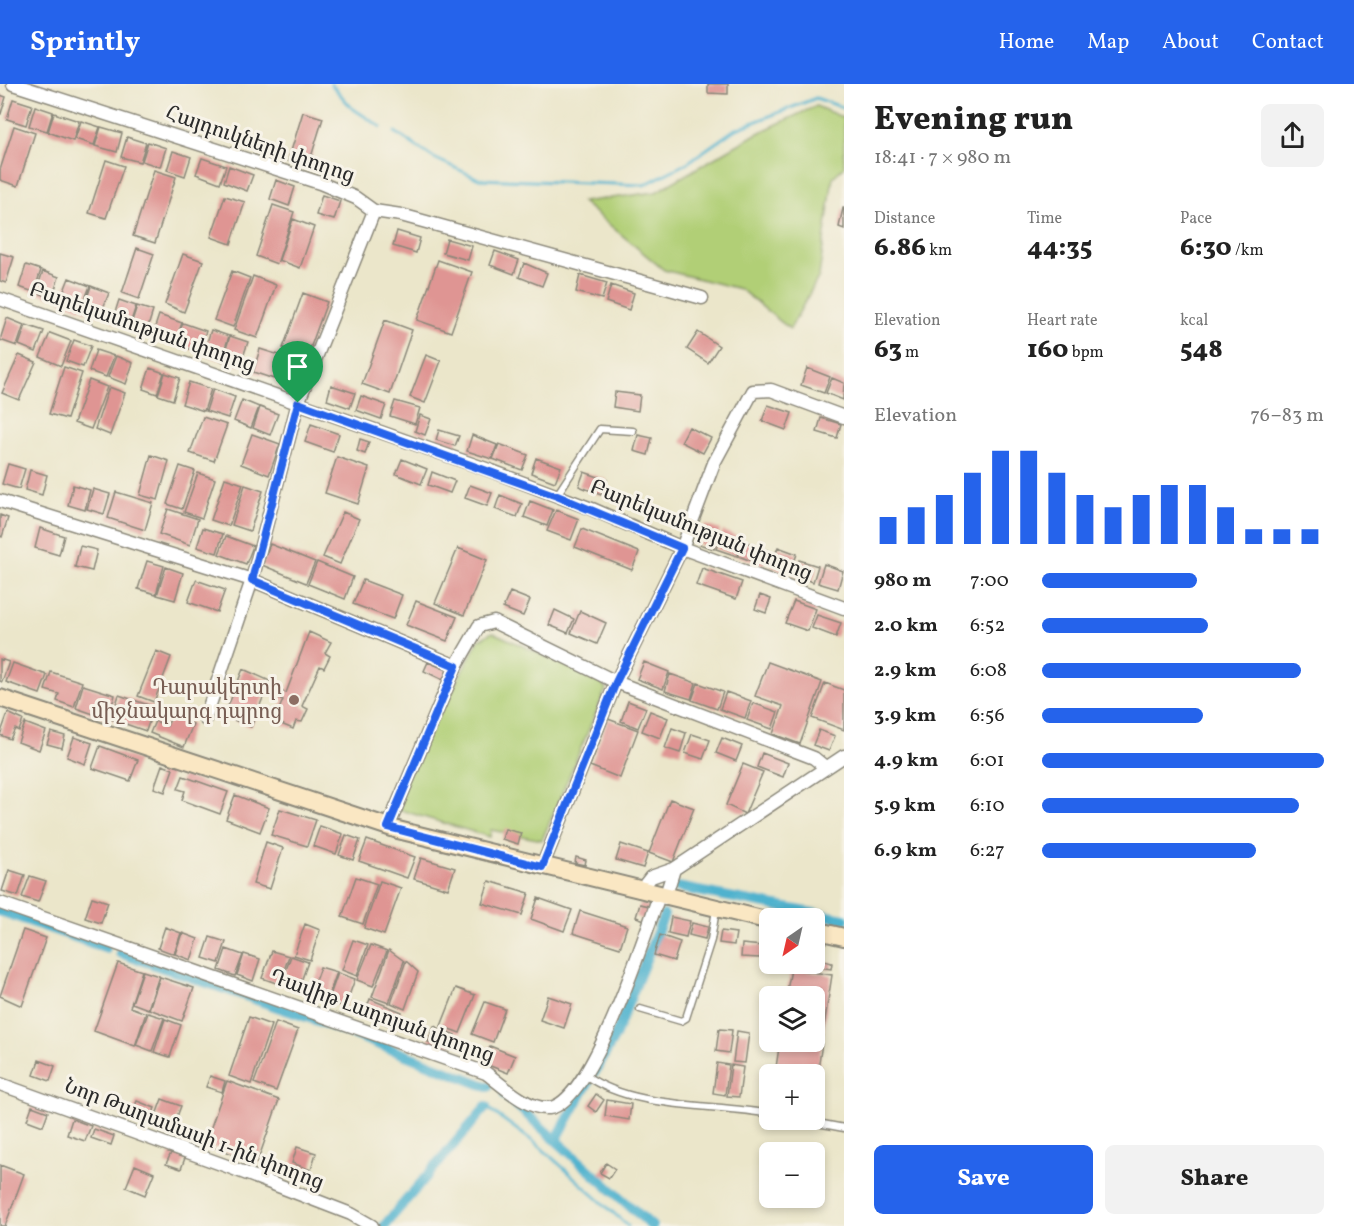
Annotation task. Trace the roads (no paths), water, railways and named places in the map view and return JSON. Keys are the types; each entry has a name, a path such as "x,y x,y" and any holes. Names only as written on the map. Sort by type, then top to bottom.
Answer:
{"main road":[{"path":"0,698 388,827 662,897 759,919"},
{"path":"825,933 844,937"}],"street":[{"name":"Հայդուկների փողոց","path":"13,84 320,183 356,198 374,211 401,215 702,298"},
{"path":"205,719 252,580 298,403 374,211"},
{"name":"Բարեկամության փողոց","path":"0,299 557,496 682,548 844,608"},
{"path":"542,867 616,682 682,548 714,463 753,391 771,390 844,417"},
{"path":"0,501 252,580 456,666"},
{"path":"388,827 456,666 479,626 494,622 616,682 814,758 825,767"},
{"path":"640,891 651,877 674,869 844,756"},
{"name":"Դավիթ Լադոյան փողոց","path":"0,903 486,1073 532,1104 548,1108 561,1105 573,1094 604,1042 674,869"},
{"name":"Նոր Թաղամասի 1-ին փողոց","path":"0,1084 224,1165 351,1214 372,1226"}],"lane":[{"path":"557,496 600,429 633,431"},
{"path":"640,1009 681,1021 686,1018 711,940 716,910"},
{"path":"585,1075 602,1087 634,1097 759,1113"},
{"path":"825,1124 844,1128"}],"waterway":[{"path":"331,84 352,108 381,127"},
{"path":"395,132 434,158 479,179 644,185 687,163 734,130 816,98 844,108"},
{"path":"677,887 844,919"},
{"path":"0,911 106,948"},
{"path":"595,1072 615,1036 664,915"},
{"path":"120,953 321,1022 488,1087"},
{"path":"556,1140 588,1083"},
{"path":"505,1095 652,1226"},
{"path":"486,1107 538,1145 628,1226"},
{"path":"384,1226 486,1107"}],"place":[{"name":"Դարակերտի միջնակարգ դպրոց","path":"294,700"}]}
